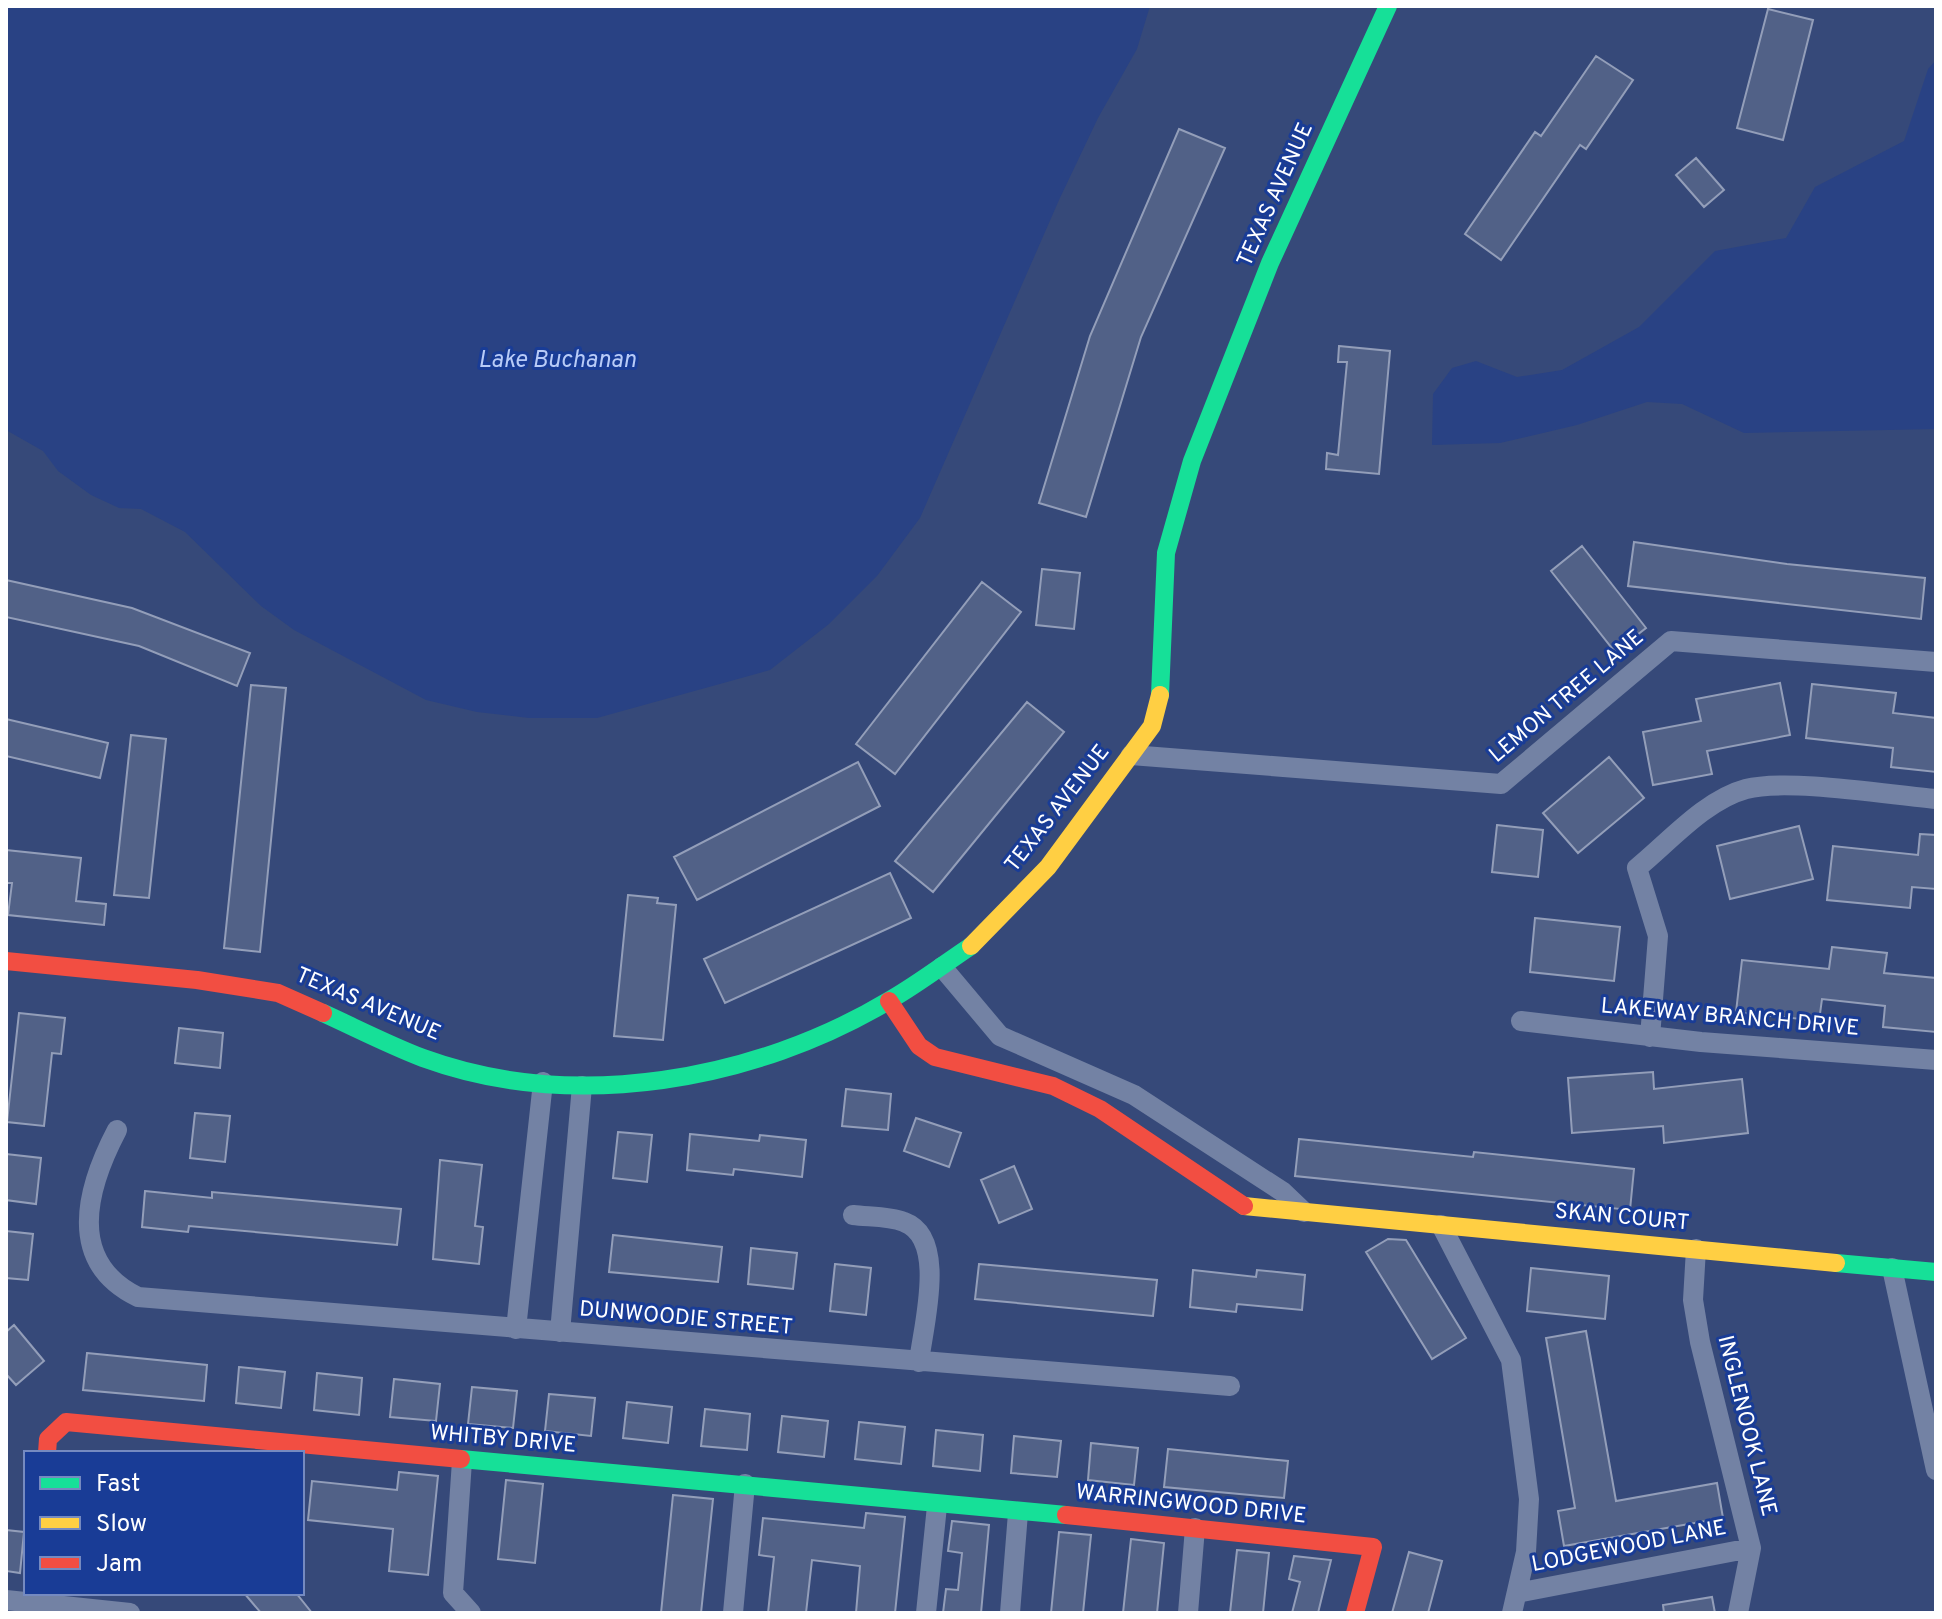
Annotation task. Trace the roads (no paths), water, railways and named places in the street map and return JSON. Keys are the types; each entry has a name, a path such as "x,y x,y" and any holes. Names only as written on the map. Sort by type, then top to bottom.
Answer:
{"street":[{"name":"TEXAS AVENUE","path":"6,961 197,980 278,993 424,1058 490,1075 582,1086 648,1084 786,1049 889,1001 942,967 975,943 1048,867 1152,726 1162,700 1163,574 1170,531 1217,394 1388,6"},
{"name":"LEMON TREE LANE","path":"1131,755 1501,784 1671,641 1936,662"},
{"path":"1650,1037 1658,936 1637,868 1714,804 1746,789 1786,786 1936,799"},
{"path":"942,967 1000,1036 1134,1095 1283,1192 1304,1212"},
{"name":"SKAN COURT","path":"889,1001 919,1046 935,1057 1053,1086 1100,1109 1249,1209 1276,1214 1304,1212 1936,1272"},
{"name":"LAKEWAY BRANCH DRIVE","path":"1521,1021 1650,1037 1936,1060"},
{"path":"516,1329 543,1082"},
{"path":"560,1332 582,1086"},
{"name":"DUNWOODIE STREET","path":"117,1130 99,1165 88,1238 97,1265 114,1285 138,1297 1230,1386"},
{"path":"853,1215 904,1221 924,1238 931,1264 919,1362"},
{"path":"1441,1225 1511,1360 1529,1499 1526,1552 1514,1603"},
{"name":"INGLENOOK LANE","path":"1696,1249 1693,1300 1700,1342 1751,1548 1738,1613"},
{"path":"1892,1268 1926,1394 1936,1470"},
{"name":"WHITBY DRIVE","path":"47,1451 48,1439 66,1422 462,1461 745,1484 937,1506"},
{"path":"462,1461 453,1593 471,1613"},
{"path":"733,1613 745,1484"},
{"path":"926,1613 937,1506"},
{"name":"WARRINGWOOD DRIVE","path":"937,1506 1373,1547 1355,1613"},
{"path":"1010,1613 1018,1513"},
{"path":"1188,1613 1195,1528"},
{"name":"LODGEWOOD LANE","path":"1514,1603 1751,1548"},
{"path":"6,1600 37,1597 130,1613"}],"water":[{"name":"Lake Buchanan","path":"6,6 1150,6 1137,49 1098,118 1059,200 920,518 877,576 829,624 770,670 597,718 529,718 477,712 426,700 294,630 261,606 185,532 141,509 119,508 91,495 58,471 43,451 6,430"},
{"path":"1936,60 1936,429 1744,433 1682,404 1647,402 1577,425 1500,443 1432,445 1433,394 1452,368 1476,361 1517,377 1562,370 1639,327 1715,251 1786,238 1815,187 1904,141 1928,69"}]}
